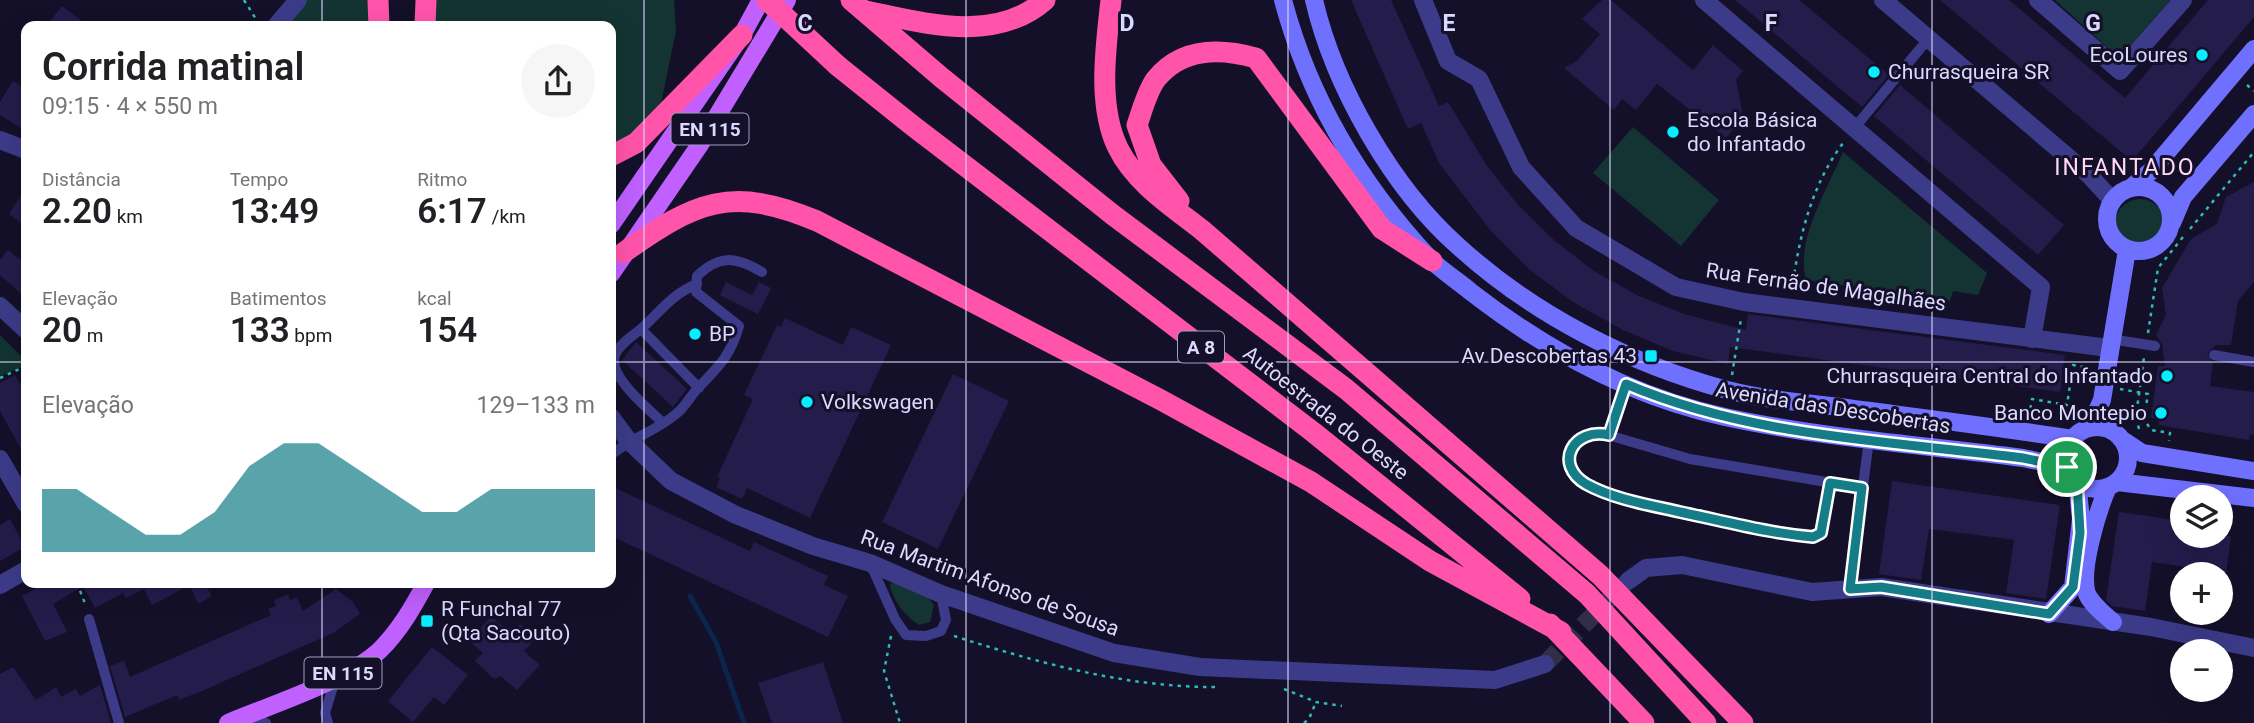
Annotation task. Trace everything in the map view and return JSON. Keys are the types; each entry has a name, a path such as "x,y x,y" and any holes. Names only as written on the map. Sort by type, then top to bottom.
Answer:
{"highway":[{"path":"378,0 379,21"},
{"path":"425,21 426,0"},
{"name":"Autoestrada do Oeste","path":"764,0 838,66 913,126 1313,432 1561,632 1644,723"},
{"path":"858,6 968,29 1008,20 1045,0"},
{"path":"1111,0 1105,100 1118,148 1145,184 1202,230 1600,575 1743,723"},
{"name":"Autoestrada do Oeste","path":"858,6 942,78 1114,215 1346,389 1587,594 1706,723"},
{"path":"616,153 636,143 742,35"},
{"path":"1202,230 1151,165 1137,125 1156,80 1186,55 1226,50 1256,58 1382,229 1432,261"},
{"path":"623,253 663,225 703,207 743,199 779,205 817,221 1161,400 1311,482 1430,561 1561,632"}],"main road":[{"name":"EN 115","path":"616,218 764,0"},
{"name":"EN 115","path":"616,265 699,146 787,0"},
{"name":"Avenida das Descobertas","path":"1283,0 1313,84 1341,144 1394,217 1432,261 1504,318 1571,361 1662,400 1723,417 2023,458 2072,475"},
{"name":"Avenida das Descobertas","path":"1314,0 1338,72 1365,129 1416,200 1458,247 1521,294 1585,336 1671,372 1729,390 2072,439"},
{"path":"2254,49 2151,171 2112,200 2106,220 2108,230 2115,241 2127,250 2146,251 2158,246 2168,234 2183,197 2254,114"},
{"path":"1313,84 1338,72"},
{"path":"2132,187 2146,187 2158,192 2170,208 2172,223"},
{"path":"2098,428 2127,250"},
{"path":"2049,614 2073,587 2081,519 2066,457 2072,439 2098,428 2142,453 2254,471"},
{"path":"2113,622 2092,603 2086,592 2094,519 2113,484 2127,467 2128,456 2121,439"},
{"path":"2072,475 2087,488 2113,484 2254,498"},
{"name":"EN 115","path":"228,723 336,677 378,652 405,621 423,588"}],"street":[{"path":"280,21 298,0"},
{"name":"Rua Fernão de Magalhães","path":"1423,0 1448,61 1479,79 1521,167 1576,228 1676,287 1744,302 2032,339 2110,343"},
{"path":"1704,0 1856,126 2041,287 2032,339"},
{"path":"1883,0 2089,175 2112,200"},
{"path":"2038,0 2120,71 2183,0"},
{"path":"0,141 21,148"},
{"path":"0,306 21,325"},
{"name":"Rua Martim Afonso de Sousa","path":"617,428 671,481 749,520 813,545 870,563 942,594 1114,653 1200,667 1496,680 1545,664"},
{"path":"0,459 21,495"},
{"path":"1628,581 1646,568 1664,564 1682,565 1812,592 1881,587 2113,622 2254,648"},
{"path":"0,585 21,572"}],"lane":[{"path":"1856,126 1929,38"},
{"path":"617,428 663,423 677,414 699,387 722,366 734,343 738,326 696,292 697,276 722,259 736,259 762,272"},
{"path":"616,354 664,304 682,290 696,284"},
{"path":"641,328 699,387"},
{"path":"2110,343 2150,345"},
{"path":"2214,355 2254,362"},
{"path":"616,372 621,381 663,423"},
{"path":"1609,435 1626,384"},
{"path":"1830,483 1821,533 1813,537 1755,530 1656,507 1587,484 1575,475 1570,465 1570,451 1578,440 1588,434 1609,435 1690,459 1862,488"},
{"path":"1850,589 1869,439"},
{"path":"870,563 895,620 906,635 926,636 941,631 946,620 942,594"},
{"path":"89,619 119,723"},
{"path":"328,723 324,713 336,677"},
{"path":"247,715 266,723"}],"path":[{"path":"244,0 257,21"},
{"path":"1790,307 1802,225 1828,163 1856,126"},
{"path":"2179,441 2147,435 2137,427 2150,345 2158,268 2254,152"},
{"path":"1738,336 1740,328"},
{"path":"0,378 21,368"},
{"path":"79,588 89,619"},
{"path":"895,620 884,671 900,723"},
{"path":"1304,723 1309,719 1316,702"}],"green space":[{"path":"305,0 369,0 370,21 282,21"},
{"path":"426,0 674,0 676,31 658,118 616,150 616,21 425,21"},
{"path":"2055,0 2171,0 2119,58"},
{"path":"1633,127 1719,200 1681,246 1593,173"},
{"path":"1843,152 1987,273 1978,295 1953,291 1950,301 1806,280 1804,264 1809,231"},
{"path":"2140,199 2157,207 2165,224 2157,241 2140,249 2123,241 2115,224 2123,207"},
{"path":"0,335 21,356 21,367 0,376"},
{"path":"892,582 928,597 934,605 930,622 919,625 905,613 892,592"}],"building":[{"path":"1351,0 1391,0 1439,106 1448,102 1487,166 1519,206 1555,241 1594,271 1639,296 1684,314 1746,330 1748,314 2065,355 2060,392 1730,347 1728,364 1673,351 1623,330 1573,302 1530,270 1491,231 1439,163 1421,123 1408,129"},
{"path":"1602,0 1611,0 1693,70 1713,45 1743,71 1736,79 1742,111 1735,127 1726,138 1657,84 1636,110 1622,99 1614,110 1564,68 1577,61 1600,34 1582,19"},
{"path":"1735,0 1799,0 1889,75 1862,107"},
{"path":"1940,0 2009,0 2125,98 2208,0 2254,0 2254,17 2132,161"},
{"path":"62,6 82,21 50,21"},
{"path":"13,81 21,86 21,128 0,115 0,102"},
{"path":"1900,85 2064,225 2038,255 1874,116"},
{"path":"2254,182 2254,282 2238,301 2231,345 2216,345 2207,354 2213,362 2210,386 2254,392 2254,435 2250,434 2249,440 2159,425 2159,419 2151,418 2158,366 2165,366 2162,344 2156,335 2166,315 2162,288 2191,239 2217,224 2226,197"},
{"path":"21,195 21,222 9,214"},
{"path":"8,250 21,260 21,294 0,275 0,260"},
{"path":"726,282 752,295 759,282 771,288 758,314 720,295"},
{"path":"785,318 843,345 851,327 891,345 810,518 747,488 742,499 716,487 720,478 717,477 753,399 744,395 777,325 781,327"},
{"path":"636,342 687,389 673,407 622,360"},
{"path":"953,374 1009,401 938,549 882,522"},
{"path":"15,375 21,386 21,449 0,411 0,383"},
{"path":"1892,481 2060,505 2046,599 2006,593 2014,540 2001,538 1929,529 1921,580 1879,574"},
{"path":"616,488 750,551 754,542 828,576 824,585 848,596 828,637 616,538"},
{"path":"2119,512 2170,519 2170,548 2229,548 2227,562 2170,562 2170,565 2152,562 2145,611 2112,606 2106,600"},
{"path":"10,519 21,540 21,549 0,561 0,525"},
{"path":"37,588 80,588 53,604 67,632 45,641 22,596"},
{"path":"84,588 184,588 152,605 144,589 126,598 123,593 95,608"},
{"path":"191,588 207,588 212,596 198,604"},
{"path":"336,589 353,602 360,614 333,633 202,691 179,700 177,695 125,717 110,666 124,661 130,677 271,615 268,609 276,606 274,600 288,594 290,600 297,597 303,611"},
{"path":"491,616 511,634 520,624 536,638 524,651 540,665 517,690 501,676 494,679 475,661 483,653 469,641"},
{"path":"432,647 468,675 444,705 434,697 413,722 388,701"},
{"path":"823,662 843,723 772,723 758,683"},
{"path":"13,667 36,700 56,687 61,697 76,689 80,696 100,685 111,723 0,723 0,674"}],"waterway":[{"path":"690,596 716,642 744,723"}],"tunnel":[{"path":"1545,664 1625,583"}],"place":[{"name":"EcoLoures","path":"2202,55"},
{"name":"Churrasqueira SR","path":"1874,72"},
{"name":"Escola Básica do Infantado","path":"1673,132"},
{"name":"BP","path":"695,334"},
{"name":"Av Descobertas 43","path":"1651,356"},
{"name":"Churrasqueira Central do Infantado","path":"2167,376"},
{"name":"Volkswagen","path":"807,402"},
{"name":"Banco Montepio","path":"2161,413"},
{"name":"R Funchal 77 (Qta Sacouto)","path":"427,621"}],"district":[{"name":"INFANTADO","path":"2125,167"}],"route":[{"path":"1626,384 1662,400 1723,417 1791,429 2023,458 2067,467 2077,482 2080,533 2073,587 2065,600 2049,614 1881,587 1850,589 1862,488 1830,483 1826,518 1821,533 1813,537 1755,530 1656,507 1603,491 1575,475 1570,465 1570,451 1578,440 1588,434 1609,435 1626,384"}]}
